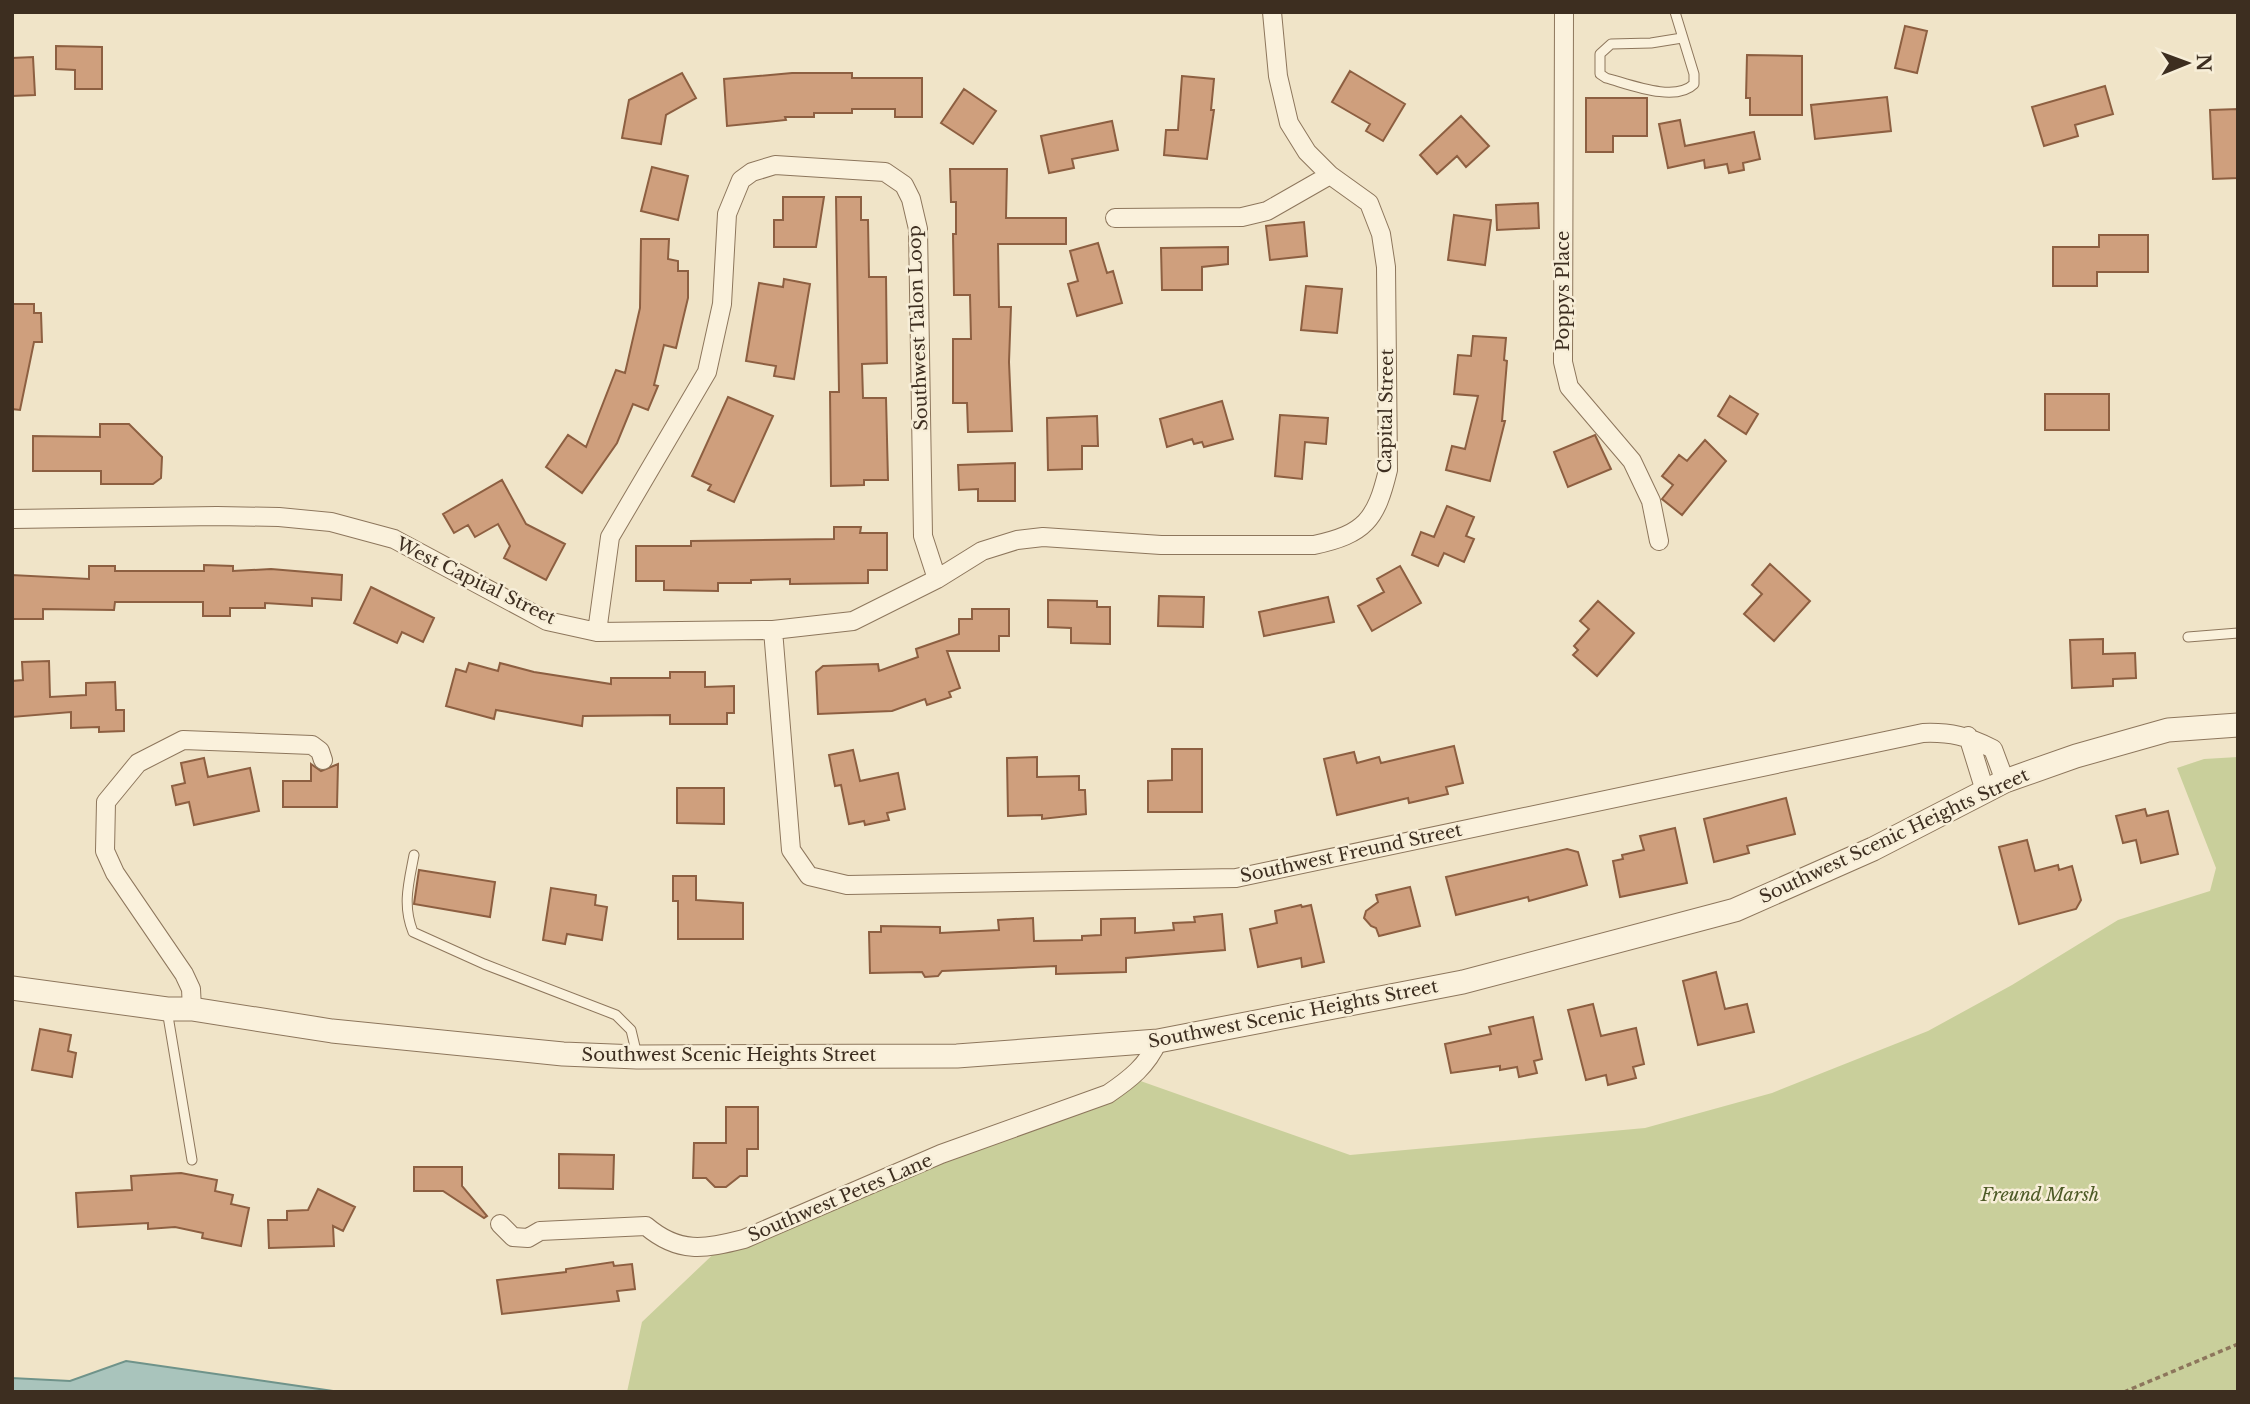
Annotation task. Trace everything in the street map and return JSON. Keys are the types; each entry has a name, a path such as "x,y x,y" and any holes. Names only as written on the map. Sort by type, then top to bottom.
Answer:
{"street":[{"name":"Capital Street","path":"773,631 853,621 936,579 982,551 1017,540 1043,537 1161,545 1314,545 1355,533 1370,521 1380,501 1388,470 1386,268 1381,234 1369,204 1330,175 1307,152 1289,123 1282,103 1272,12"},
{"name":"Poppys Place","path":"1564,12 1563,362 1569,387 1632,461 1651,501 1659,541"},
{"name":"Southwest Talon Loop","path":"597,632 610,537 707,372 722,303 726,226 732,201 741,180 752,172 775,165 885,172 904,185 911,199 918,229 923,536 936,579"},
{"path":"1115,218 1242,216 1267,211 1330,175"},
{"name":"West Capital Street","path":"12,519 217,516 278,517 331,522 394,539 547,621 597,632 773,631"},
{"name":"Southwest Freund Street","path":"773,631 791,850 809,877 847,885 1236,878 1923,733 1950,732 1968,736 1995,786"},
{"name":"Southwest Scenic Heights Street","path":"12,988 167,1009 192,1009 332,1031 564,1054 638,1057 957,1056 1158,1041 1463,982 1735,910 1873,849 1995,786 2076,756 2168,730 2238,725"},
{"path":"192,1009 191,989 184,974 116,873 106,851 106,802 138,764 183,740 312,745 320,751 323,760"},
{"name":"Southwest Petes Lane","path":"500,1224 513,1237 528,1238 540,1231 646,1226 664,1241 680,1246 724,1244 744,1239 941,1154 1108,1094 1132,1078 1150,1058 1158,1041"}],"lane":[{"path":"1675,12 1695,74 1694,84 1688,89 1665,91 1600,74 1600,54 1611,44 1651,43 1682,38"},
{"path":"2188,637 2238,633"},
{"path":"414,855 406,895 406,915 413,932 616,1015 631,1030 638,1057"},
{"path":"167,1009 192,1160"}],"path":[{"path":"2124,1392 2238,1344"}],"green space":[{"name":"Freund Marsh","path":"2238,757 2238,1392 627,1392 642,1322 724,1244 1132,1078 1350,1155 1645,1128 1772,1093 1928,1031 2012,985 2118,920 2210,891 2216,868 2177,768 2204,759"}],"water":[{"path":"126,1361 340,1392 12,1392 12,1378 70,1381"}],"building":[{"path":"1905,26 1927,31 1917,73 1895,68"},
{"path":"56,46 102,47 102,89 75,89 75,70 56,69"},
{"path":"1747,55 1802,56 1802,115 1750,115 1750,98 1746,98"},
{"path":"33,57 35,95 12,96 12,58"},
{"path":"1350,71 1405,104 1383,141 1366,131 1370,124 1332,102"},
{"path":"682,73 696,98 666,115 661,144 622,138 629,100"},
{"path":"792,73 852,73 852,78 922,78 922,117 895,117 895,109 852,109 852,113 814,113 814,117 785,117 786,120 727,126 724,79"},
{"path":"1182,76 1214,79 1211,110 1214,110 1207,159 1164,155 1166,130 1178,130"},
{"path":"2105,86 2113,114 2075,125 2078,136 2044,146 2032,107"},
{"path":"964,89 996,111 973,144 941,123"},
{"path":"1887,97 1891,131 1815,139 1811,105"},
{"path":"1586,98 1647,98 1647,136 1613,136 1613,152 1586,152"},
{"path":"2238,109 2238,178 2213,179 2210,110"},
{"path":"1461,116 1489,146 1466,167 1457,156 1437,174 1420,155"},
{"path":"1680,120 1685,146 1754,132 1760,159 1743,163 1744,170 1729,173 1727,164 1705,168 1704,160 1668,168 1659,124"},
{"path":"1112,121 1118,150 1072,159 1074,168 1049,173 1041,136"},
{"path":"652,167 688,176 678,220 641,211"},
{"path":"950,169 1007,169 1006,218 1066,218 1066,244 998,244 999,307 1011,307 1009,362 1012,431 968,432 967,403 953,403 953,339 971,339 970,295 954,295 953,234 956,234 956,202 951,202"},
{"path":"783,197 824,197 816,247 774,247 774,220 783,220"},
{"path":"836,197 861,197 861,220 868,220 869,277 886,277 887,363 862,364 863,398 886,398 888,480 864,480 864,485 831,486 830,392 839,392"},
{"path":"1538,203 1539,228 1497,230 1496,205"},
{"path":"1454,215 1491,220 1485,265 1448,260"},
{"path":"1304,222 1307,256 1270,260 1266,226"},
{"path":"2099,235 2148,235 2148,272 2097,272 2097,286 2053,286 2053,247 2099,247"},
{"path":"641,239 669,239 668,259 678,261 678,271 688,271 688,298 676,348 664,345 654,385 658,386 648,410 633,404 617,443 582,493 546,467 568,435 586,447 616,370 625,373 640,308"},
{"path":"1098,243 1107,273 1113,271 1122,303 1077,316 1068,284 1078,281 1070,251"},
{"path":"1228,247 1228,264 1202,267 1202,290 1162,290 1161,248"},
{"path":"784,279 810,284 794,379 774,376 776,366 746,361 759,283 783,287"},
{"path":"1306,286 1342,289 1337,333 1301,330"},
{"path":"12,304 34,304 34,313 41,313 42,342 34,342 20,410 12,409"},
{"path":"1473,336 1506,338 1504,360 1507,361 1502,421 1505,421 1490,481 1446,470 1452,446 1465,449 1478,396 1454,394 1458,355 1471,356"},
{"path":"2045,394 2109,394 2109,430 2045,430"},
{"path":"1730,396 1758,414 1746,434 1718,416"},
{"path":"728,397 773,416 734,502 708,490 711,485 692,476"},
{"path":"1222,401 1233,439 1204,447 1202,442 1194,444 1192,439 1167,447 1160,419"},
{"path":"1280,415 1328,418 1326,444 1305,442 1302,479 1275,476"},
{"path":"1097,416 1098,446 1082,446 1082,469 1048,470 1047,418"},
{"path":"100,424 129,424 162,457 161,478 153,484 101,484 101,471 33,471 33,436 100,437"},
{"path":"1595,435 1611,469 1568,487 1554,452"},
{"path":"1705,440 1726,461 1682,515 1662,499 1673,485 1662,476 1679,455 1687,461"},
{"path":"1015,463 1015,501 978,501 978,489 959,490 958,465"},
{"path":"502,480 526,524 565,544 546,580 504,558 510,546 498,524 475,537 468,525 454,533 443,514"},
{"path":"1447,506 1474,517 1466,536 1474,539 1464,562 1444,553 1438,566 1412,555 1421,532 1434,537"},
{"path":"834,527 861,527 860,533 887,533 887,570 868,570 868,583 790,584 790,579 751,580 751,583 718,583 718,591 664,590 664,581 636,581 636,546 691,546 691,541 834,539"},
{"path":"1770,564 1810,601 1774,641 1744,614 1762,594 1752,585"},
{"path":"204,565 233,566 233,571 271,569 342,575 341,600 312,598 312,606 265,603 265,608 230,608 230,616 203,616 203,602 115,602 114,610 43,609 43,619 12,619 12,575 89,579 89,566 115,566 115,571 204,571"},
{"path":"1400,566 1421,603 1372,631 1358,606 1384,592 1377,579"},
{"path":"371,587 434,618 423,642 402,632 397,643 354,623"},
{"path":"1159,596 1204,597 1203,627 1158,626"},
{"path":"1328,597 1334,622 1264,636 1259,612"},
{"path":"1048,600 1097,601 1097,607 1110,607 1110,644 1071,643 1071,628 1048,627"},
{"path":"1598,601 1634,633 1597,676 1573,655 1578,650 1574,646 1589,629 1580,621"},
{"path":"972,609 1009,609 1009,636 999,636 999,651 947,651 960,688 949,692 951,697 927,705 925,699 892,711 818,714 816,672 823,666 878,664 879,671 918,657 916,649 959,634 959,619 972,619"},
{"path":"2103,639 2103,654 2135,653 2136,678 2113,679 2113,686 2072,688 2070,640"},
{"path":"49,661 50,697 86,695 86,683 115,682 116,710 124,710 124,731 99,732 99,727 71,728 71,712 12,717 12,681 23,680 22,662"},
{"path":"469,663 498,671 500,663 534,672 611,684 611,678 670,678 670,672 705,672 705,687 734,686 734,713 727,713 727,724 670,724 670,715 583,716 582,726 496,710 494,719 446,706 456,669 466,672"},
{"path":"1454,746 1463,783 1446,787 1448,794 1409,803 1408,798 1337,815 1324,759 1354,752 1357,763 1379,757 1381,763"},
{"path":"1172,749 1202,749 1202,812 1148,812 1148,781 1172,780"},
{"path":"853,750 860,781 898,773 905,809 887,813 889,820 865,825 864,821 849,824 841,785 835,786 829,755"},
{"path":"1037,757 1037,777 1079,776 1079,790 1085,790 1086,814 1042,819 1042,815 1008,816 1007,758"},
{"path":"204,758 208,777 250,768 259,811 194,825 189,802 176,805 172,786 185,783 181,763"},
{"path":"311,764 321,771 338,764 337,807 283,807 283,781 311,781"},
{"path":"677,788 724,788 724,824 677,823"},
{"path":"1786,798 1795,834 1747,846 1749,853 1714,862 1704,819"},
{"path":"2145,809 2147,816 2168,811 2178,854 2141,863 2136,840 2123,843 2116,816"},
{"path":"1675,828 1687,883 1620,897 1613,861 1623,859 1622,855 1644,850 1640,836"},
{"path":"2027,840 2035,871 2058,865 2059,870 2072,866 2081,900 2076,909 2019,924 1999,847"},
{"path":"1567,849 1578,852 1587,885 1529,901 1528,897 1456,915 1446,877"},
{"path":"419,870 495,882 490,917 414,904"},
{"path":"673,876 696,876 696,900 743,903 743,939 678,939 678,901 673,901"},
{"path":"1410,887 1420,926 1379,936 1376,928 1364,918 1366,911 1378,902 1376,895"},
{"path":"551,888 596,895 595,905 607,907 602,940 567,934 565,944 543,940"},
{"path":"1311,905 1324,962 1302,967 1301,958 1258,967 1250,929 1277,923 1275,911"},
{"path":"1222,914 1225,950 1126,958 1126,972 1056,974 1056,966 942,971 938,976 925,977 922,972 870,973 869,932 881,932 881,926 940,927 940,933 999,930 998,920 1033,918 1034,941 1082,940 1082,936 1101,935 1101,919 1135,918 1135,933 1174,930 1173,923 1195,922 1194,917"},
{"path":"1716,972 1725,1009 1747,1004 1754,1032 1698,1045 1683,981"},
{"path":"1593,1004 1601,1036 1636,1028 1644,1064 1633,1067 1636,1078 1608,1085 1606,1075 1586,1080 1568,1010"},
{"path":"1533,1017 1542,1059 1534,1061 1537,1073 1519,1077 1517,1067 1500,1070 1500,1066 1451,1073 1445,1044 1491,1034 1489,1027"},
{"path":"40,1029 71,1035 68,1051 76,1053 72,1077 32,1070"},
{"path":"726,1107 758,1107 758,1149 747,1149 747,1176 740,1176 726,1187 715,1187 706,1178 693,1178 694,1143 726,1143"},
{"path":"559,1154 614,1155 613,1189 559,1188"},
{"path":"414,1167 462,1167 462,1186 487,1216 484,1218 443,1191 414,1191"},
{"path":"181,1173 217,1180 215,1191 233,1195 231,1204 249,1208 241,1246 202,1238 203,1233 175,1227 148,1229 148,1223 78,1227 76,1193 132,1190 131,1176"},
{"path":"318,1189 355,1207 343,1231 333,1226 334,1246 269,1248 268,1220 287,1220 287,1211 308,1210"},
{"path":"613,1262 614,1266 632,1264 635,1289 617,1291 619,1301 502,1314 497,1280 566,1272 566,1269"}]}
